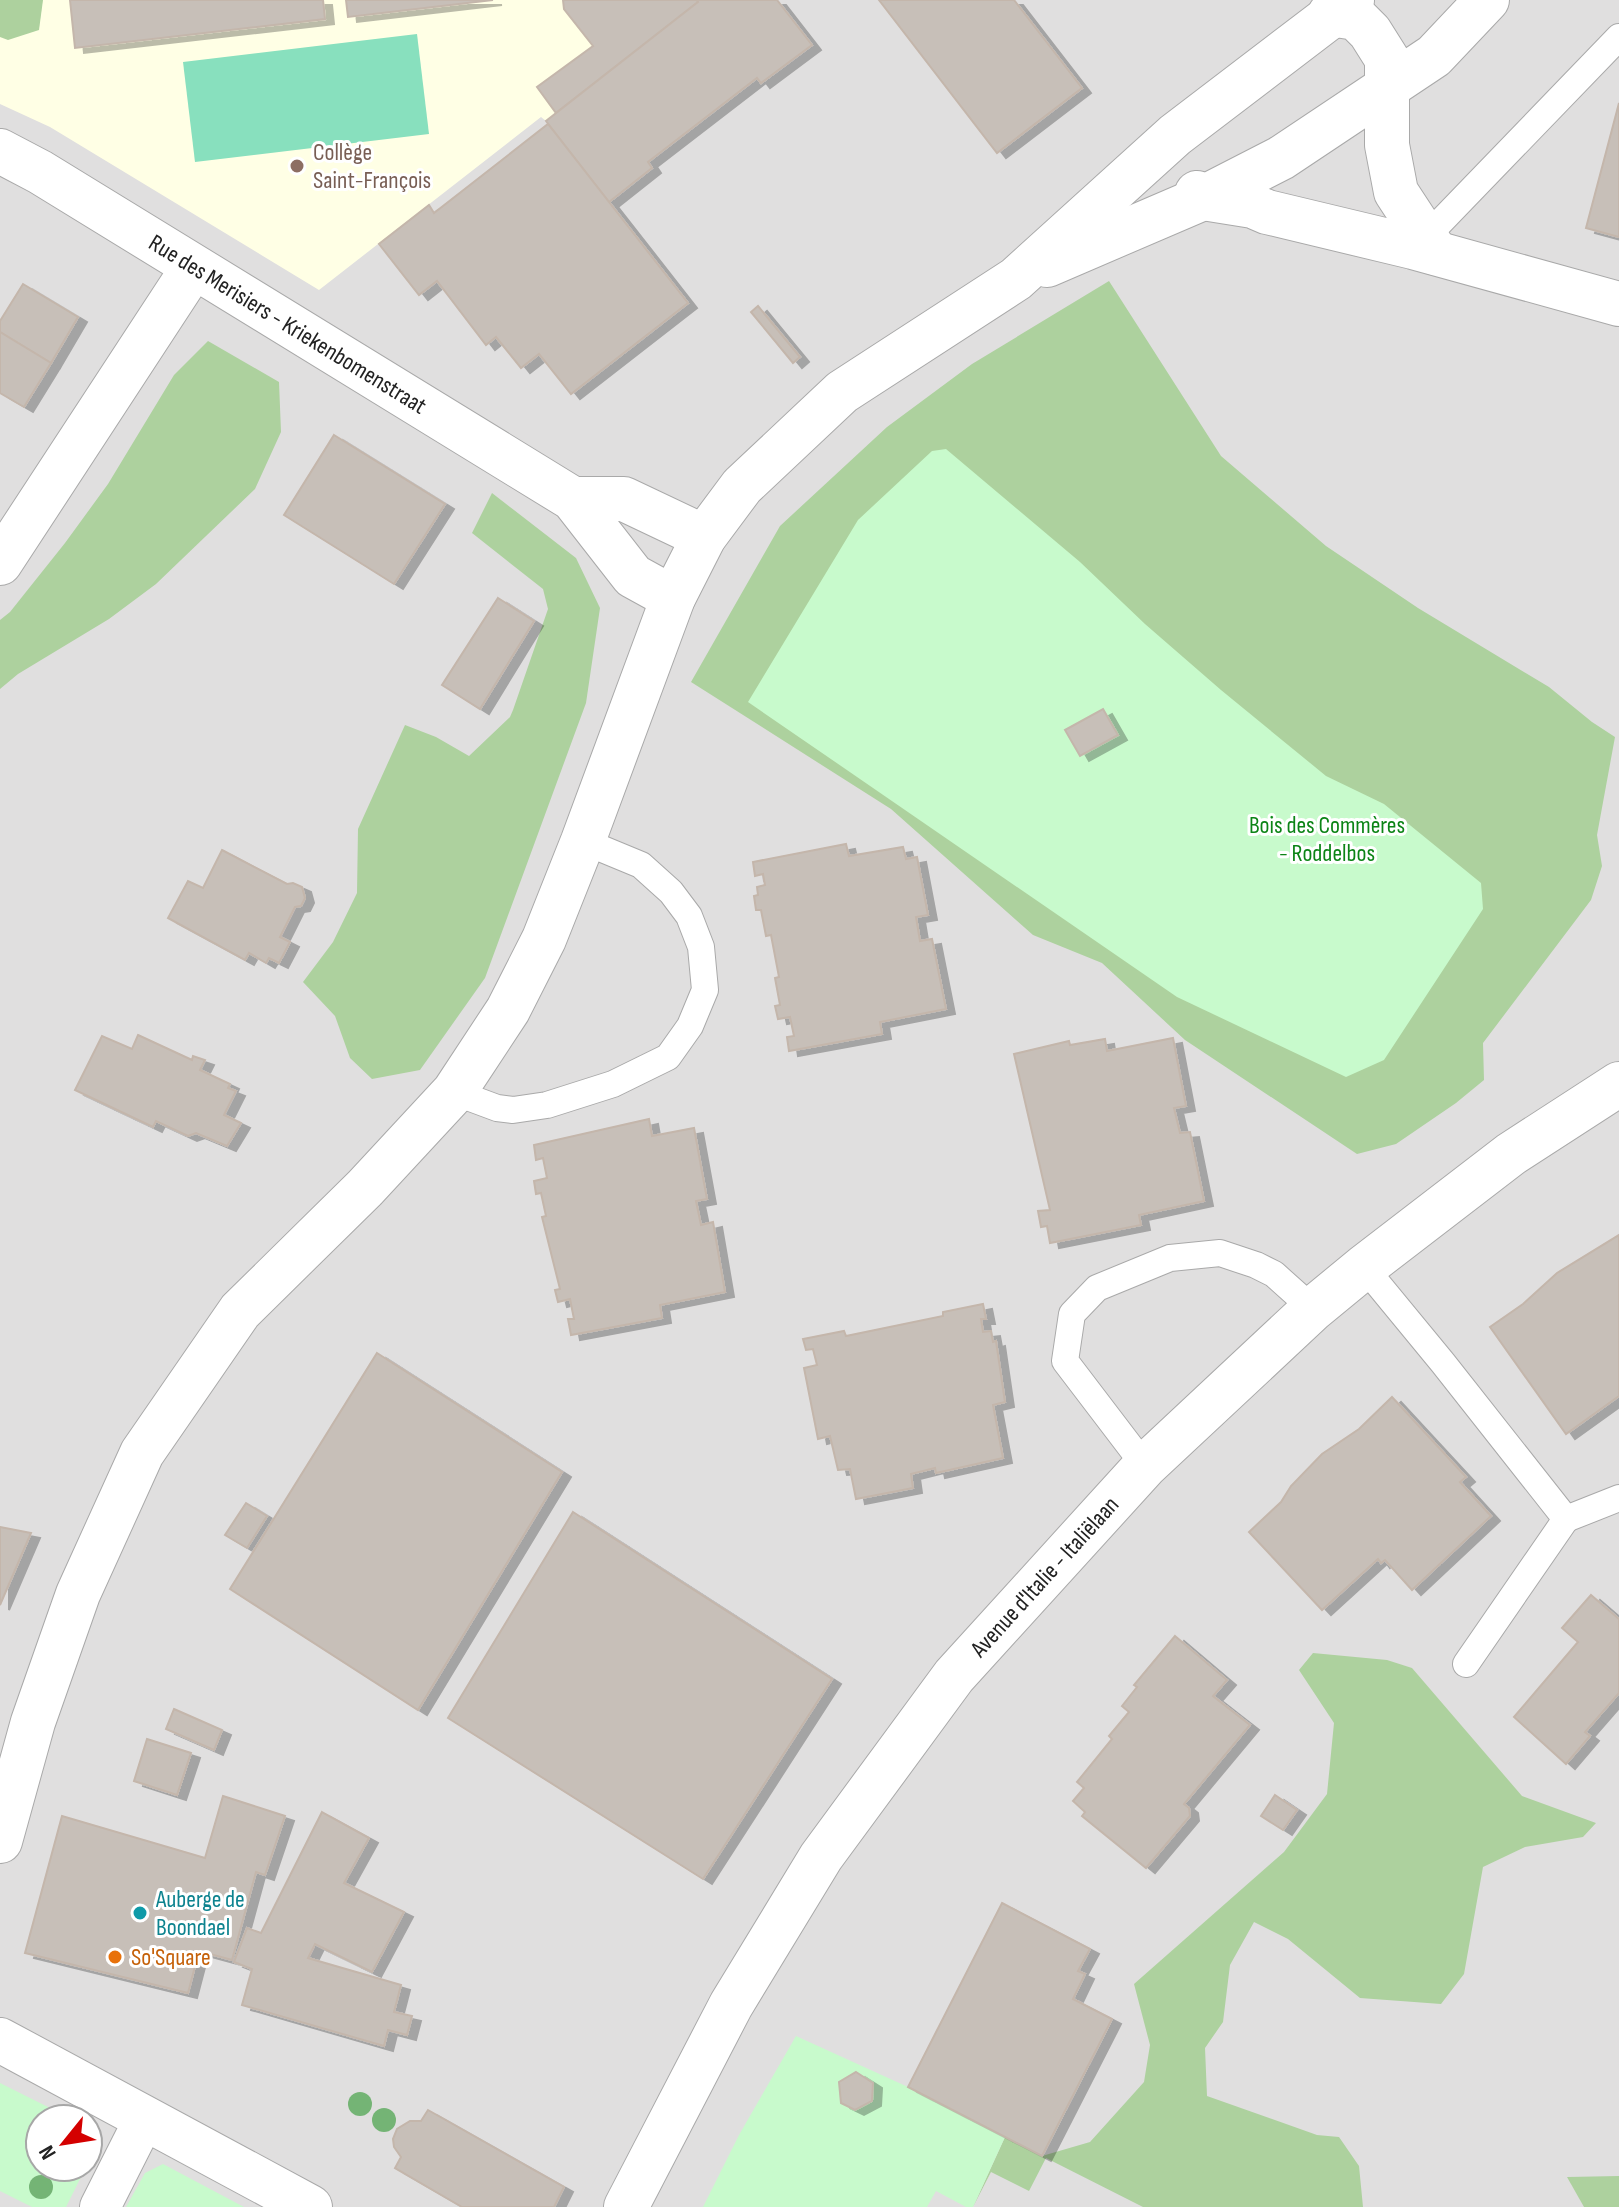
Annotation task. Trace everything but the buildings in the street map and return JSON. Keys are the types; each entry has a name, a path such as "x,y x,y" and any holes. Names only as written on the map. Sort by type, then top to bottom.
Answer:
{"street":[{"path":"1016,279 1203,198 1281,158 1434,56 1487,0"},
{"path":"0,1841 33,1722 78,1594 142,1453 240,1311 365,1188 454,1092 508,1010 544,939 673,598 704,537 742,486 842,392 1016,279 1175,135 1341,7 1370,32 1387,59 1387,145 1396,192 1430,246"},
{"path":"1175,135 1171,161 1180,181 1203,198 1253,206 1267,212 1430,246 1619,304"},
{"name":"Rue des Merisiers - Kriekenbomenstraat","path":"0,151 40,172 573,499 633,576 673,598"},
{"path":"0,563 193,268"},
{"path":"573,499 624,499 704,537"},
{"name":"Avenue d'Italie - Italiëlaan","path":"626,2207 731,2005 821,1857 954,1676 1145,1466 1313,1309 1511,1154 1619,1084"},
{"path":"0,2040 310,2207"},
{"path":"100,2207 145,2118"}],"lane":[{"path":"1430,246 1619,37"},
{"path":"454,1092 497,1108 513,1110 547,1105 613,1084 668,1057 690,1026 705,990 701,947 689,916 671,892 641,865 583,841"},
{"path":"1145,1466 1065,1361 1072,1314 1097,1288 1170,1258 1220,1253 1274,1274 1313,1309"},
{"path":"1364,1267 1566,1519"},
{"path":"1466,1664 1566,1519 1619,1498"}],"shaded area":[{"path":"0,0 1619,0 1619,2207 0,2207"},
{"name":"Collège Saint-François","path":"0,0 698,2 546,121 541,117 319,290 50,127 0,104"}],"green space":[{"path":"0,0 43,0 39,30 8,40 0,37"},
{"path":"417,34 429,134 195,162 183,62"},
{"name":"Bois des Commères - Roddelbos","path":"1109,281 1221,456 1326,546 1418,608 1549,687 1615,737 1597,835 1602,866 1591,900 1483,1043 1484,1080 1396,1144 1357,1154 1185,1040 1102,963 1033,935 891,809 691,682 780,526 887,427 972,364"},
{"path":"208,341 279,382 281,432 255,489 156,584 109,619 18,674 0,689 0,620 10,612 65,543 108,484 174,375"},
{"path":"946,449 1080,562 1221,690 1326,776 1384,804 1481,883 1483,909 1384,1060 1346,1077 1177,997 748,702 858,520 932,451"},
{"path":"492,493 576,558 600,608 586,703 485,978 420,1070 372,1079 350,1058 335,1016 303,982 333,942 357,893 358,829 405,725 436,737 469,756 510,717 513,710 548,609 543,589 472,533"},
{"path":"1313,1653 1387,1660 1412,1668 1522,1796 1596,1823 1583,1837 1525,1847 1483,1867 1464,1974 1441,2004 1360,1998 1288,1939 1254,1922 1230,1965 1223,2022 1205,2048 1207,2096 1317,2135 1339,2137 1359,2166 1363,2207 1143,2207 1046,2158 1029,2191 991,2172 973,2207 1005,2137 1042,2156 1090,2142 1144,2082 1150,2045 1134,1984 1284,1852 1327,1794 1334,1723 1299,1670"},
{"path":"796,2036 908,2087 1005,2137 973,2207 966,2207 936,2191 927,2207 703,2207 739,2135"},
{"path":"0,2083 40,2103 24,2103 24,2183 78,2183 66,2207 32,2207 0,2191"},
{"path":"163,2164 244,2207 126,2207 145,2173"},
{"path":"1619,2176 1619,2207 1584,2207 1567,2177"}],"place":[{"name":"Collège Saint-François","path":"297,166"},
{"name":"Auberge de Boondael","path":"140,1913"},
{"name":"So'Square","path":"115,1957"}]}
